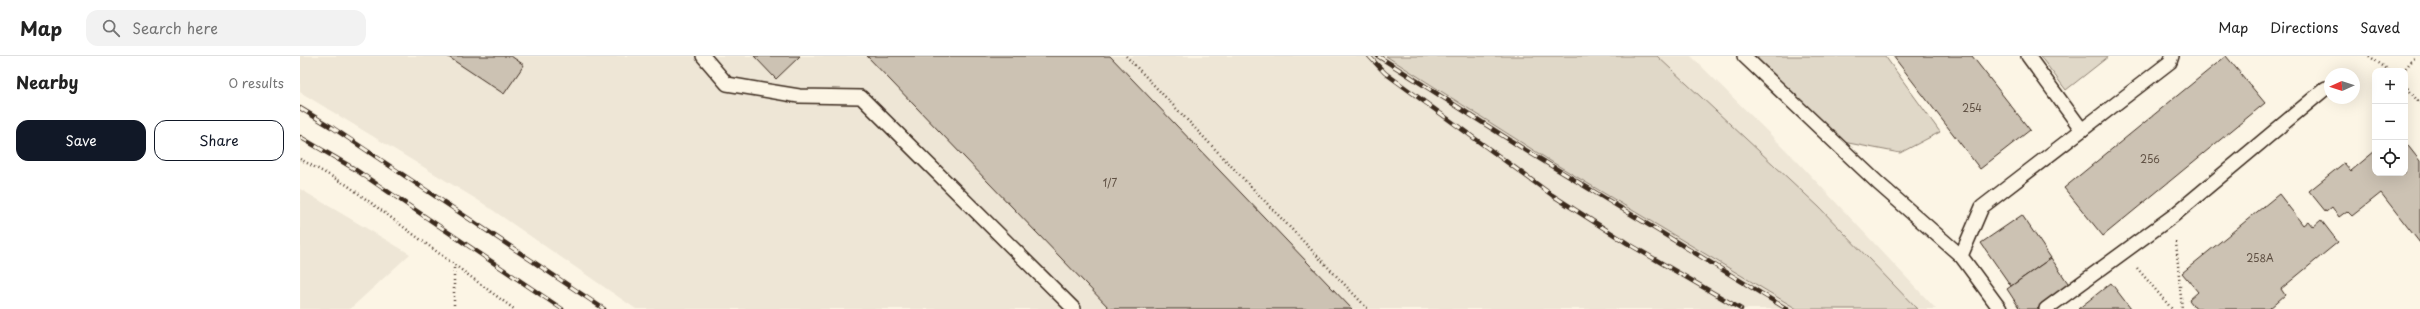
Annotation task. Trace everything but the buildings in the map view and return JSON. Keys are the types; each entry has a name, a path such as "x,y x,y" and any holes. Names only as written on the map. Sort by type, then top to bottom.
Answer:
{"lane":[{"path":"703,56 727,84 799,96 861,97 1074,309"},
{"path":"1744,56 1878,183 1961,256 2000,309"},
{"path":"2028,56 2082,130"},
{"path":"1961,256 1982,207 2170,62 2172,56"},
{"path":"2046,309 2173,216 2324,90"}],"path":[{"path":"1126,56 1368,309"},
{"path":"2369,56 2386,68"},
{"path":"2406,68 2416,56"},
{"path":"2408,89 2420,104"},
{"path":"300,159 347,185 514,309"},
{"path":"2173,216 2182,309"},
{"path":"2123,252 2172,309"},
{"path":"454,265 454,309"}],"shaded area":[{"path":"300,56 1691,56 1796,160 1936,309 636,309 481,202 300,92"},
{"path":"1386,56 1657,56 1819,207 1917,309 1797,309 1552,162"},
{"path":"1752,56 1885,56 1940,132 1900,153 1838,141"},
{"path":"2040,56 2109,56 2066,90"},
{"path":"300,189 410,254 350,309 300,309"}],"railway":[{"path":"1369,56 1385,73 1552,195 1627,243 1741,309"},
{"path":"1378,56 1527,151 1787,309"},
{"path":"300,108 333,128 604,309"},
{"path":"300,137 353,168 562,309"}]}
